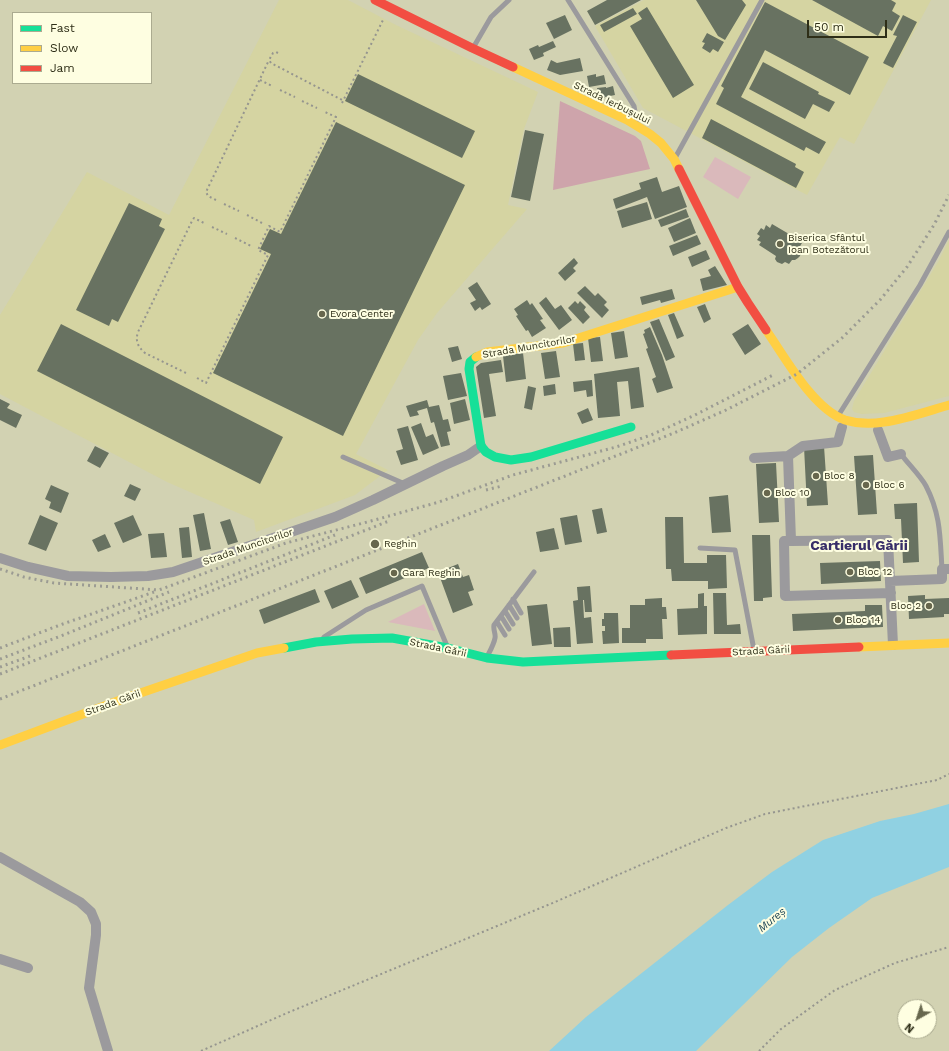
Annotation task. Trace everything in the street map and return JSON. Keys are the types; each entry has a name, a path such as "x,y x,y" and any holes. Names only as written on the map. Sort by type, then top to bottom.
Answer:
{"main road":[{"name":"Strada Ierbușului","path":"375,0 472,48 627,120 650,134 661,143 674,159 738,287 796,374 822,406 837,417"},
{"name":"Strada Muncitorilor","path":"481,446 469,369 470,362 477,356 487,352 563,343 738,287"},
{"path":"837,417 859,423 872,424 887,422 949,405"},
{"path":"481,446 486,452 495,457 511,460 531,457 631,426"},
{"name":"Strada Gării","path":"0,745 123,699 257,653 316,642 392,638 448,648 487,658 523,662 949,643"}],"street":[{"path":"754,458 788,456 803,446 838,442 842,427"},
{"path":"878,430 888,457 901,454"},
{"name":"Strada Muncitorilor","path":"0,558 28,567 68,576 148,576 173,572 335,517 468,455 481,446"},
{"path":"788,456 791,541"},
{"path":"891,593 785,596 784,541 888,540 891,593 893,645"},
{"path":"890,581 942,579 945,569"},
{"path":"0,857 80,902 91,912 96,924 96,935 89,988 108,1051"},
{"path":"0,959 28,968"}],"lane":[{"path":"472,48 491,17 509,0"},
{"path":"568,0 634,106 637,126"},
{"path":"674,159 762,0"},
{"path":"837,417 920,285 949,232"},
{"path":"901,454 925,484 935,506 940,525 945,569"},
{"path":"343,457 405,484"},
{"path":"700,548 735,550 754,651"},
{"path":"487,658 495,639 493,629 494,625 534,572"},
{"path":"316,642 366,610 422,586 448,648"},
{"path":"513,600 521,613"},
{"path":"509,605 517,618"},
{"path":"505,610 513,624"},
{"path":"501,616 509,629"},
{"path":"497,622 505,635"}],"path":[{"path":"269,60 271,63 343,102 386,14"},
{"path":"216,200 208,196 206,192 269,60 273,53 278,53"},
{"path":"260,80 272,86"},
{"path":"280,90 295,97"},
{"path":"302,101 317,108"},
{"path":"197,378 206,383 268,255 258,250 269,226 280,232 336,117 325,112"},
{"path":"224,204 239,211"},
{"path":"247,215 262,223"},
{"path":"186,373 145,353 137,344 137,337 138,332 192,221 194,218 204,223"},
{"path":"212,227 227,234"},
{"path":"235,238 251,246"},
{"path":"201,1051 288,1013 555,902 726,828 765,814 938,780 949,774"},
{"path":"759,1051 781,1030 835,990 895,963 949,947"}],"shaded area":[{"path":"279,0 348,0 396,25 538,92 524,129 508,205 527,209 437,313 418,340 356,454 388,470 355,495 256,532 254,520 167,482 0,394 0,315 87,172 169,215"},
{"path":"644,0 931,0 854,144 840,137 807,195 643,108 595,26"},
{"path":"560,101 635,136 641,141 650,169 553,190"},
{"path":"715,157 751,177 738,199 703,177"},
{"path":"949,240 949,396 884,413 861,414 854,412 852,409 854,401 938,262"},
{"path":"424,604 435,631 388,622"}],"water":[{"name":"Mureș","path":"949,804 949,867 872,898 829,928 792,957 696,1051 549,1051 586,1017 728,905 772,872 823,840 880,821 914,814"}],"building":[{"path":"607,0 641,0 595,25 587,11"},
{"path":"696,0 742,0 746,5 725,40 718,36"},
{"path":"812,0 891,0 896,3 892,11 900,16 892,31 883,26 878,36"},
{"path":"765,2 869,57 850,95 765,50 741,97 826,142 819,154 806,147 804,151 716,104 724,88 721,86"},
{"path":"647,7 694,85 673,98 630,26 642,19 638,13"},
{"path":"633,8 637,14 604,32 600,25"},
{"path":"565,15 572,30 554,39 546,23"},
{"path":"903,15 917,22 893,68 883,63 897,36 893,35"},
{"path":"707,33 724,42 718,52 713,49 710,53 702,48 705,43 702,42"},
{"path":"553,41 556,47 543,53 544,56 534,60 529,49 538,45 539,47"},
{"path":"580,58 583,71 560,75 547,70 551,60 557,63"},
{"path":"763,62 819,92 818,94 835,102 829,112 813,104 805,119 749,89"},
{"path":"358,74 475,131 462,158 345,101"},
{"path":"596,74 596,77 604,75 606,84 589,87 587,76"},
{"path":"613,86 615,95 599,99 597,88"},
{"path":"711,119 796,164 795,167 804,172 796,188 702,138"},
{"name":"Evora Center","path":"336,122 465,185 343,436 213,373 271,254 260,249 270,229 281,234"},
{"path":"525,130 544,134 530,201 511,197"},
{"path":"657,177 662,192 679,186 687,207 655,219 647,197 616,209 613,199 641,189 639,183"},
{"path":"647,202 652,219 622,228 617,211"},
{"path":"129,203 162,219 159,226 165,229 118,322 112,319 109,326 76,310"},
{"path":"686,209 689,217 661,227 658,220"},
{"path":"690,218 696,233 674,242 668,228"},
{"name":"Biserica Sfântul Ioan Botezătorul","path":"772,224 789,234 794,233 797,235 798,240 802,243 799,248 801,252 800,256 795,260 792,260 789,264 785,262 782,264 777,262 775,259 776,256 759,245 761,242 757,240 760,236 757,234 761,228 764,230 766,225 770,228"},
{"path":"697,235 701,244 673,256 669,246"},
{"path":"706,250 710,259 692,267 688,257"},
{"path":"574,258 578,263 573,268 576,271 565,281 558,273"},
{"path":"715,266 727,285 703,291 700,279 711,276 708,270"},
{"path":"477,282 491,304 482,310 480,307 475,311 470,303 476,300 468,288"},
{"path":"585,286 595,296 598,293 607,302 604,305 609,310 602,318 577,293"},
{"path":"672,289 675,299 661,303 660,300 642,305 640,297"},
{"path":"546,297 555,309 561,305 572,320 559,330 539,303"},
{"path":"527,300 530,305 532,303 543,319 540,320 546,328 532,337 516,316 518,315 514,309"},
{"path":"575,301 578,304 580,301 586,307 584,310 590,317 583,324 568,308"},
{"path":"705,304 711,319 704,323 697,307"},
{"path":"674,313 684,336 677,339 668,315"},
{"path":"659,319 675,357 666,361 650,322"},
{"path":"61,324 283,437 260,484 37,371"},
{"path":"748,324 761,344 745,355 732,334"},
{"path":"650,327 662,355 673,388 657,393 652,379 656,377 646,349 648,348 643,334 645,333 644,330"},
{"path":"624,331 628,357 615,359 611,333"},
{"path":"600,337 603,361 591,362 588,338"},
{"path":"583,343 585,360 575,361 573,344"},
{"path":"458,346 462,359 452,362 448,348"},
{"path":"556,351 560,377 545,379 541,353"},
{"path":"523,353 526,379 506,382 503,356"},
{"path":"501,360 503,372 489,374 496,416 484,418 476,367 481,363"},
{"path":"639,367 644,407 631,409 628,381 617,382 620,416 598,418 594,374"},
{"path":"461,373 467,396 448,400 443,376"},
{"path":"592,380 593,396 587,397 586,390 574,392 573,382"},
{"path":"555,384 556,394 544,396 543,386"},
{"path":"528,386 536,388 532,410 524,408"},
{"path":"0,399 10,404 7,408 22,415 16,428 0,420"},
{"path":"465,399 470,420 454,424 450,403"},
{"path":"427,400 429,407 439,405 443,420 448,419 451,431 447,432 450,445 441,447 434,422 431,423 427,408 417,411 419,415 410,417 406,406"},
{"path":"588,408 593,420 582,424 577,413"},
{"path":"421,423 426,437 433,434 439,448 423,455 411,427"},
{"path":"408,426 418,460 401,465 396,451 403,449 397,429"},
{"path":"95,446 109,453 100,468 87,461"},
{"name":"Bloc 8","path":"824,446 828,505 807,506 804,447"},
{"name":"Bloc 6","path":"873,455 877,514 858,515 854,456"},
{"name":"Bloc 10","path":"776,463 779,522 759,523 756,464"},
{"path":"130,484 141,489 135,501 124,496"},
{"path":"51,485 69,493 61,513 49,508 51,502 45,499"},
{"path":"728,495 731,532 712,533 709,497"},
{"path":"917,503 919,562 903,563 901,519 895,519 894,504"},
{"path":"602,508 607,532 597,534 592,510"},
{"path":"204,513 211,549 200,551 193,515"},
{"path":"40,515 58,523 46,551 28,544"},
{"path":"133,515 142,535 123,543 114,523"},
{"path":"577,515 582,542 565,545 560,518"},
{"path":"665,517 683,517 684,563 707,563 707,555 726,555 727,588 708,589 708,581 672,581 671,569 666,569"},
{"path":"230,519 238,542 228,545 220,522"},
{"path":"189,527 192,557 182,558 179,528"},
{"path":"554,528 559,549 540,552 536,532"},
{"path":"164,533 167,557 151,558 148,534"},
{"path":"105,534 111,547 98,552 92,540"},
{"path":"752,535 770,535 772,597 763,598 763,601 754,601"},
{"name":"Gara Reghin","path":"422,552 429,568 366,594 359,578"},
{"name":"Bloc 12","path":"880,561 881,581 821,584 820,563"},
{"path":"458,564 463,577 469,575 474,590 468,592 473,605 453,613 438,572"},
{"path":"351,580 359,597 332,609 324,591"},
{"path":"590,586 592,612 585,612 583,600 584,618 591,617 593,643 577,644 573,601 578,600 577,587"},
{"path":"315,589 320,602 264,624 259,610"},
{"path":"704,593 704,606 707,606 707,634 678,635 677,609 698,608 698,594"},
{"path":"713,593 726,593 727,625 740,624 741,634 714,634"},
{"name":"Bloc 2","path":"925,595 925,599 949,598 949,614 944,614 944,617 909,619 908,596"},
{"path":"662,598 662,607 666,607 667,619 662,619 663,639 646,639 646,643 622,643 622,628 630,628 630,605 645,605 645,599"},
{"path":"547,604 552,644 532,646 527,606"},
{"name":"Bloc 14","path":"865,605 882,605 883,627 793,631 792,614 865,611"},
{"path":"604,613 618,613 619,643 603,644 602,631 605,631 605,626 602,626 602,619 604,619"},
{"path":"570,627 571,647 554,647 553,628"}],"railway":[{"path":"0,699 674,433 726,410 797,374 842,338 880,300 907,267 934,225 949,195"},
{"path":"0,569 24,577 54,583 159,590 286,543 439,502 513,475 616,447 651,435 695,415 775,374"},
{"path":"486,490 502,486"},
{"path":"0,674 389,521"},
{"path":"138,613 335,535"},
{"path":"0,648 154,592"},
{"path":"0,659 169,592"},
{"path":"0,667 30,656"}],"traffic: fast":[{"path":"476,357 470,362 469,369 481,446 486,452 495,457 511,460 531,457 631,427"},
{"path":"284,648 316,642 392,638 448,648 487,658 523,662 671,655"}],"traffic: slow":[{"path":"513,67 627,120 650,134 661,143 674,159 679,169"},
{"path":"476,357 487,352 563,343 738,287"},
{"path":"766,330 811,394 833,414 845,420 865,423 892,421 949,405"},
{"path":"859,647 949,643"},
{"path":"0,745 123,699 257,653 284,648"}],"traffic: jam":[{"path":"375,0 513,67"},
{"path":"679,169 738,287 766,330"},
{"path":"671,655 859,647"}],"place":[{"name":"Biserica Sfântul Ioan Botezătorul","path":"780,244"},
{"name":"Evora Center","path":"322,314"},
{"name":"Bloc 8","path":"816,476"},
{"name":"Bloc 6","path":"866,485"},
{"name":"Bloc 10","path":"767,493"},
{"name":"Reghin","path":"375,544"},
{"name":"Bloc 12","path":"850,572"},
{"name":"Gara Reghin","path":"394,573"},
{"name":"Bloc 2","path":"929,606"},
{"name":"Bloc 14","path":"838,620"}],"district":[{"name":"Cartierul Gării","path":"859,546"}]}
